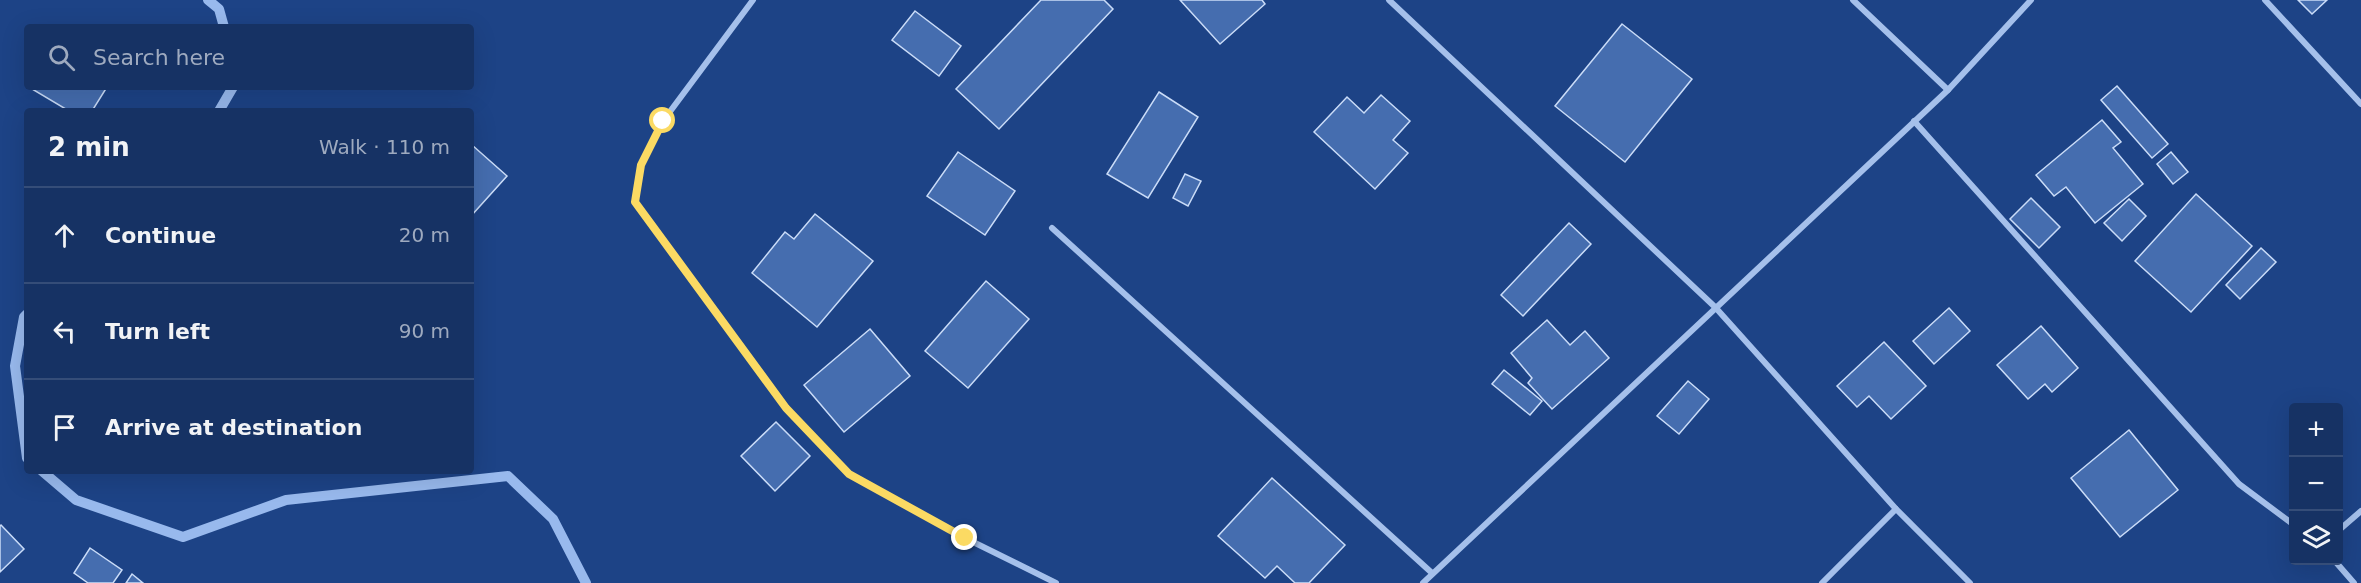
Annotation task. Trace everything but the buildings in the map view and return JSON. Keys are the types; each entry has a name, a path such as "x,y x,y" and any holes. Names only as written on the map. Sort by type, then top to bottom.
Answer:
{"street":[{"path":"753,0 663,121 641,165 635,202 786,408 849,474 965,538 1056,583"},
{"path":"1389,0 1715,307 1896,510 1970,583"},
{"path":"1853,0 1948,90"},
{"path":"1424,583 1432,573 1948,90 2031,0"},
{"path":"2265,0 2361,104"},
{"path":"1914,121 2239,484 2289,521"},
{"path":"1052,228 1432,573"},
{"path":"1822,583 1896,510"},
{"path":"2343,527 2361,511"},
{"path":"2338,565 2354,583"}],"waterway":[{"path":"208,0 219,9 223,24"},
{"path":"221,108 231,90"},
{"path":"24,317 15,366 24,435"},
{"path":"46,474 76,500 183,537 286,500 508,476 553,519 586,583"}],"route":[{"path":"663,121 641,165 635,202 786,408 849,474 965,538"}]}
